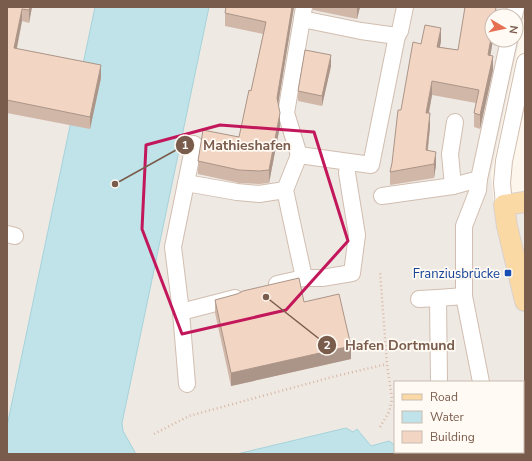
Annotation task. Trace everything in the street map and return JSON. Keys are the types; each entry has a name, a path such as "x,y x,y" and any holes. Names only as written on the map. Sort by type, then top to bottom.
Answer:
{"main road":[{"path":"525,202 504,205 507,226 525,301"}],"street":[{"path":"299,155 371,165 397,36 400,31 406,7"},
{"path":"304,278 285,190 299,155 286,113 303,13 361,31 397,36"},
{"path":"481,381 464,296 464,226 478,190 507,48"},
{"path":"504,205 502,182 504,161 525,62"},
{"path":"453,186 450,154 455,122"},
{"path":"187,384 181,312 173,247 194,144"},
{"path":"181,312 235,298 242,293 255,289 304,278 322,278 352,273 357,234 347,173 348,162"},
{"path":"382,196 453,186 479,180"},
{"path":"186,183 237,192 259,194 285,190"},
{"path":"419,299 464,296"},
{"path":"438,298 439,381"}],"path":[{"path":"380,271 387,364 392,399 389,412 380,427"},
{"path":"154,434 189,416 332,377 387,364"}],"highlighted area":[{"path":"220,125 314,132 348,241 286,310 182,334 142,229 146,145"}],"shaded area":[{"path":"7,7 525,7 524,18 524,8 484,8 484,48 518,48 491,174 494,206 525,211 525,454 7,454"}],"water":[{"path":"95,7 209,7 122,423 123,431 136,454 7,454 7,426"},
{"path":"525,427 525,454 237,454 346,428 353,432 357,429 371,446 389,441 394,444 394,453 524,453"}],"building":[{"path":"7,7 30,7 29,10 22,9 14,48 101,65 90,117 7,100"},
{"path":"226,7 292,7 277,98 280,113 269,170 239,170 198,161 203,130 239,137 266,22 225,13"},
{"path":"465,7 496,7 484,8 484,48 489,48 488,55 493,56 480,115 474,113 479,90 432,81 426,113 430,113 426,150 436,152 434,164 390,172 398,110 401,110 413,42 421,44 425,25 441,28 437,47 458,50"},
{"path":"305,50 331,55 322,96 298,91"},
{"path":"299,278 304,302 339,294 351,346 231,373 215,300 243,291"}],"place":[{"name":"Mathieshafen","path":"115,184"},
{"name":"Franziusbrücke","path":"508,273"},
{"name":"Hafen Dortmund","path":"266,297"}]}
